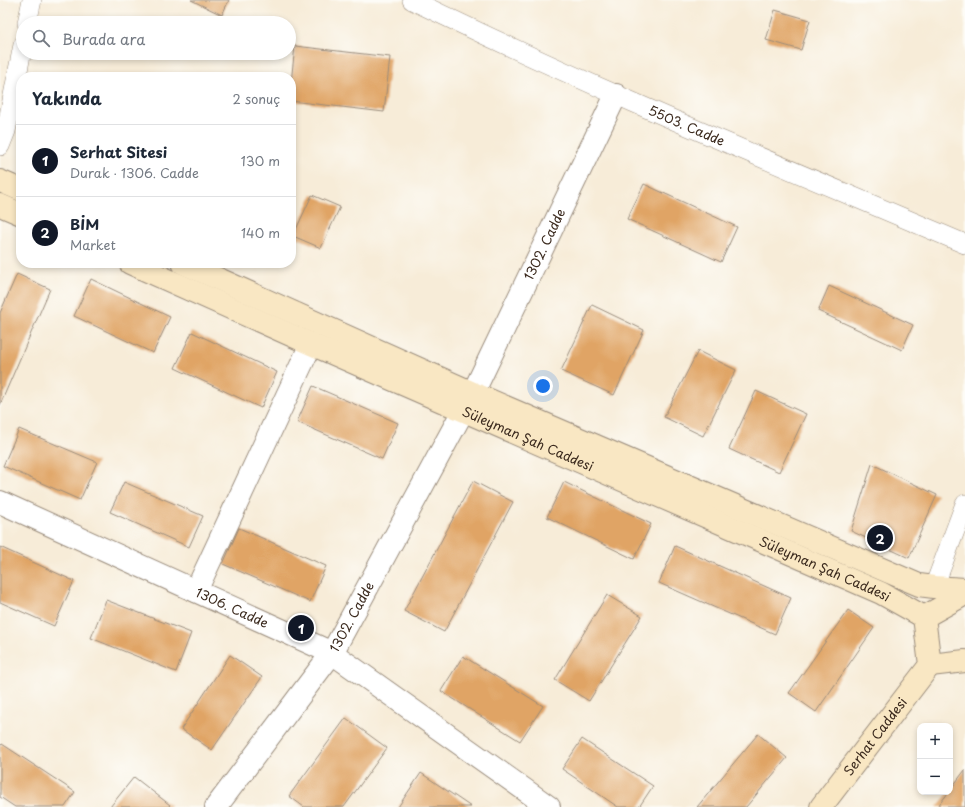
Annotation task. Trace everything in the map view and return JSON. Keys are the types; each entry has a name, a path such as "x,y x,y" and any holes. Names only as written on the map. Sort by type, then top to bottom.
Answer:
{"main road":[{"path":"0,181 16,188"},
{"path":"0,205 16,212"},
{"name":"Süleyman Şah Caddesi","path":"141,268 311,344 468,402 927,586 965,589"},
{"name":"Süleyman Şah Caddesi","path":"193,268 468,402 881,593 924,617"},
{"path":"965,594 924,617 930,665 965,661"},
{"name":"Serhat Caddesi","path":"821,807 930,665"}],"street":[{"path":"29,16 32,0"},
{"name":"5503. Cadde","path":"412,0 466,27 616,95 965,244"},
{"path":"18,72 20,60"},
{"path":"0,146 6,131 16,80"},
{"name":"1302. Cadde","path":"216,807 332,653 468,402 616,95"},
{"path":"196,591 311,344"},
{"name":"1306. Cadde","path":"0,502 332,653 548,807"},
{"path":"927,586 965,504"}],"building":[{"path":"191,0 229,0 222,15"},
{"path":"775,10 810,20 801,50 766,40"},
{"path":"296,46 390,57 384,112 296,102 296,72 292,72 293,60 296,60"},
{"path":"644,184 737,227 721,262 627,219"},
{"path":"312,195 340,207 321,248 296,237 296,230"},
{"path":"17,274 50,289 0,405 0,313"},
{"path":"91,279 170,317 153,353 74,316"},
{"path":"829,286 913,325 902,350 818,311"},
{"path":"592,305 644,330 614,395 561,371"},
{"path":"192,332 277,372 261,408 175,368"},
{"path":"698,351 736,370 703,436 664,417"},
{"path":"313,386 398,423 382,459 297,422"},
{"path":"756,391 806,414 779,472 729,449"},
{"path":"19,429 97,462 80,500 3,466"},
{"path":"872,464 937,495 909,558 851,531"},
{"path":"473,481 513,502 444,632 404,611"},
{"path":"124,482 203,516 189,547 110,512"},
{"path":"564,482 651,524 634,559 547,517"},
{"path":"239,528 326,566 310,602 223,564"},
{"path":"675,546 791,598 775,634 659,583"},
{"path":"0,547 74,581 54,626 0,602"},
{"path":"607,595 642,616 589,701 555,680"},
{"path":"106,600 191,633 176,672 91,638"},
{"path":"848,610 874,628 816,712 789,693"},
{"path":"230,655 262,677 212,750 181,729"},
{"path":"463,656 543,706 520,741 441,691"},
{"path":"346,718 387,748 344,807 304,807 289,796"},
{"path":"758,734 787,758 746,807 697,807"},
{"path":"582,739 653,786 639,807 618,807 562,769"},
{"path":"2,744 75,792 65,807 15,807 0,797 0,746"},
{"path":"965,770 965,807 937,807 947,795 953,795 953,786"},
{"path":"421,773 471,807 398,807"},
{"path":"134,777 170,805 168,807 110,807"}],"place":[{"name":"BİM","path":"880,538"},
{"name":"Serhat Sitesi","path":"301,628"}]}
